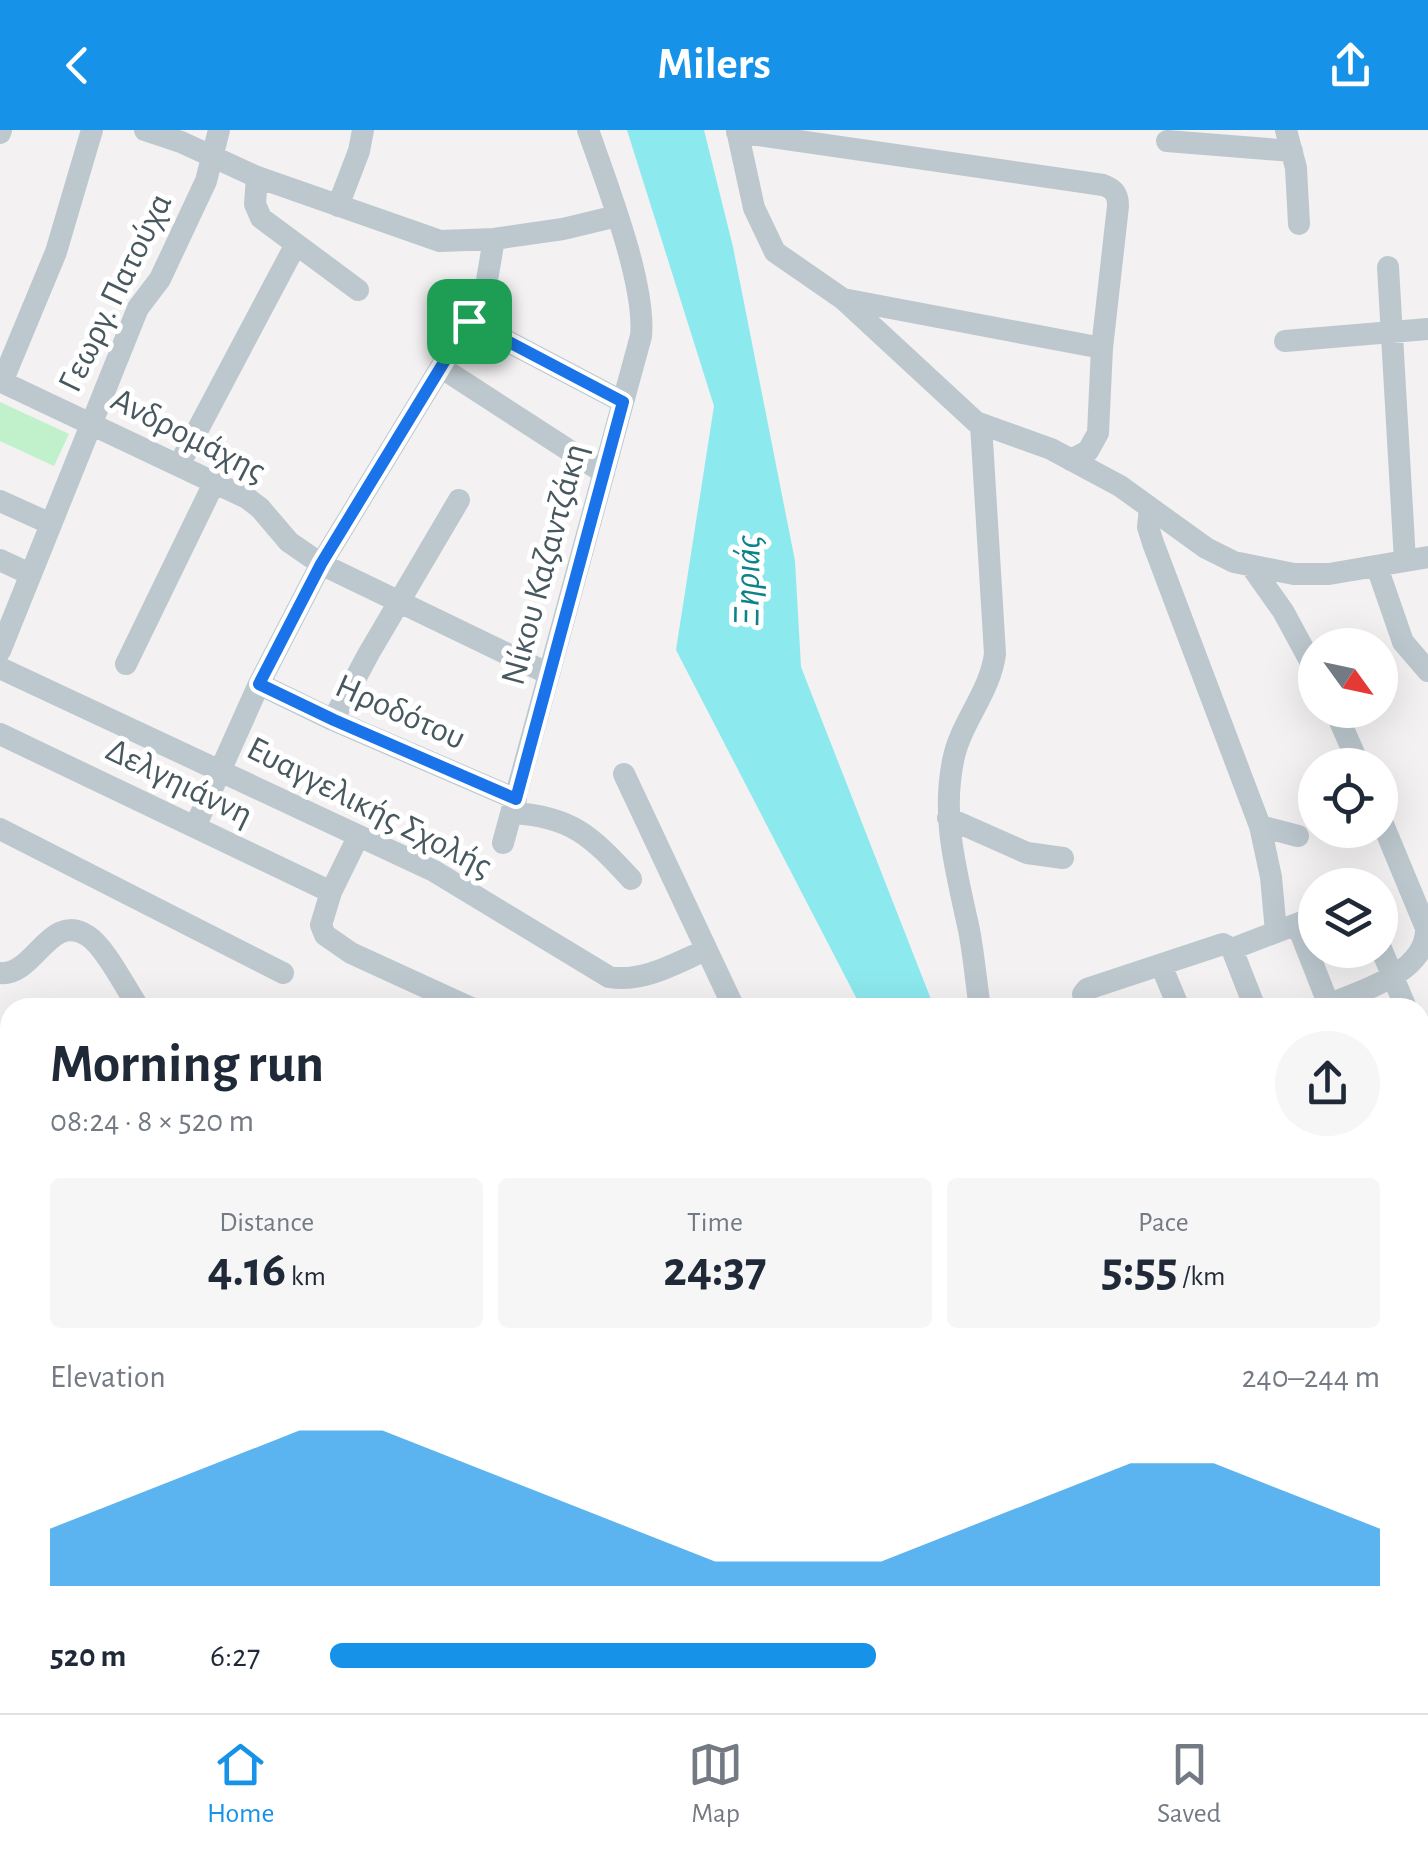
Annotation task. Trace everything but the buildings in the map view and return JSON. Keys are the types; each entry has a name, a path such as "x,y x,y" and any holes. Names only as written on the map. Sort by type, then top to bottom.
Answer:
{"street":[{"path":"1,381 52,262 92,130"},
{"path":"145,130 215,156 257,177 435,240 494,239 578,227 617,216"},
{"name":"Γεωργ. Πατούχα","path":"0,651 138,308 160,279 215,156 219,130"},
{"path":"338,206 359,151 362,130"},
{"name":"Νίκου Καζαντζάκη","path":"502,843 642,326 617,216 588,130"},
{"path":"1071,460 1088,451 1097,439 1102,348 1118,206 1113,189 1103,184 737,131 754,208 769,243 788,264 843,299 981,424 1051,449 1071,460 1120,486 1206,548 1251,566 1294,574 1329,574 1416,559 1391,334 1388,267"},
{"path":"1167,140 1289,140 1298,224"},
{"path":"257,177 254,199 258,213 358,290"},
{"path":"195,827 259,684 321,564 469,321 486,286 494,239"},
{"path":"179,464 296,244"},
{"path":"843,299 1102,348"},
{"path":"469,321 623,402"},
{"path":"1285,341 1428,329"},
{"path":"442,368 604,473"},
{"name":"Ανδρομάχης","path":"1,381 215,480 255,502 289,542 321,564 549,674"},
{"path":"979,998 948,818 954,753 993,673 995,654 981,424"},
{"path":"126,664 215,480"},
{"path":"334,720 459,500"},
{"path":"0,501 52,524"},
{"path":"1150,508 1148,527 1153,543 1260,826 1271,877 1296,924 1323,998"},
{"path":"0,560 30,574"},
{"path":"1251,566 1298,639"},
{"path":"1377,567 1403,642 1428,671"},
{"name":"Ευαγγελικής Σχολής","path":"0,668 434,871 609,977 653,973 706,950"},
{"name":"Ηροδότου","path":"259,684 514,806 582,831 631,879"},
{"name":"Δελγηιάννη","path":"0,734 330,892"},
{"path":"624,774 729,998"},
{"path":"948,818 1028,854 1064,858"},
{"path":"1260,826 1298,836"},
{"path":"0,829 283,973"},
{"path":"358,837 330,892 321,925 332,942 450,998"},
{"path":"1345,998 1394,977 1420,954 1427,934 1392,848"},
{"path":"1232,949 1296,924"},
{"path":"0,972 16,970 52,936 62,931 79,932 97,944 132,998"},
{"path":"1084,998 1087,989 1223,944 1232,949 1251,998"},
{"path":"1162,964 1175,998"},
{"path":"1390,968 1402,998"}],"green space":[{"path":"0,402 69,434 54,466 0,441"}],"water":[{"name":"Ξηριάς","path":"627,130 704,130 733,247 795,561 801,667 930,998 856,998 676,650 714,406"}],"route":[{"path":"469,321 623,402 516,799 259,684 321,564 469,321"}]}
